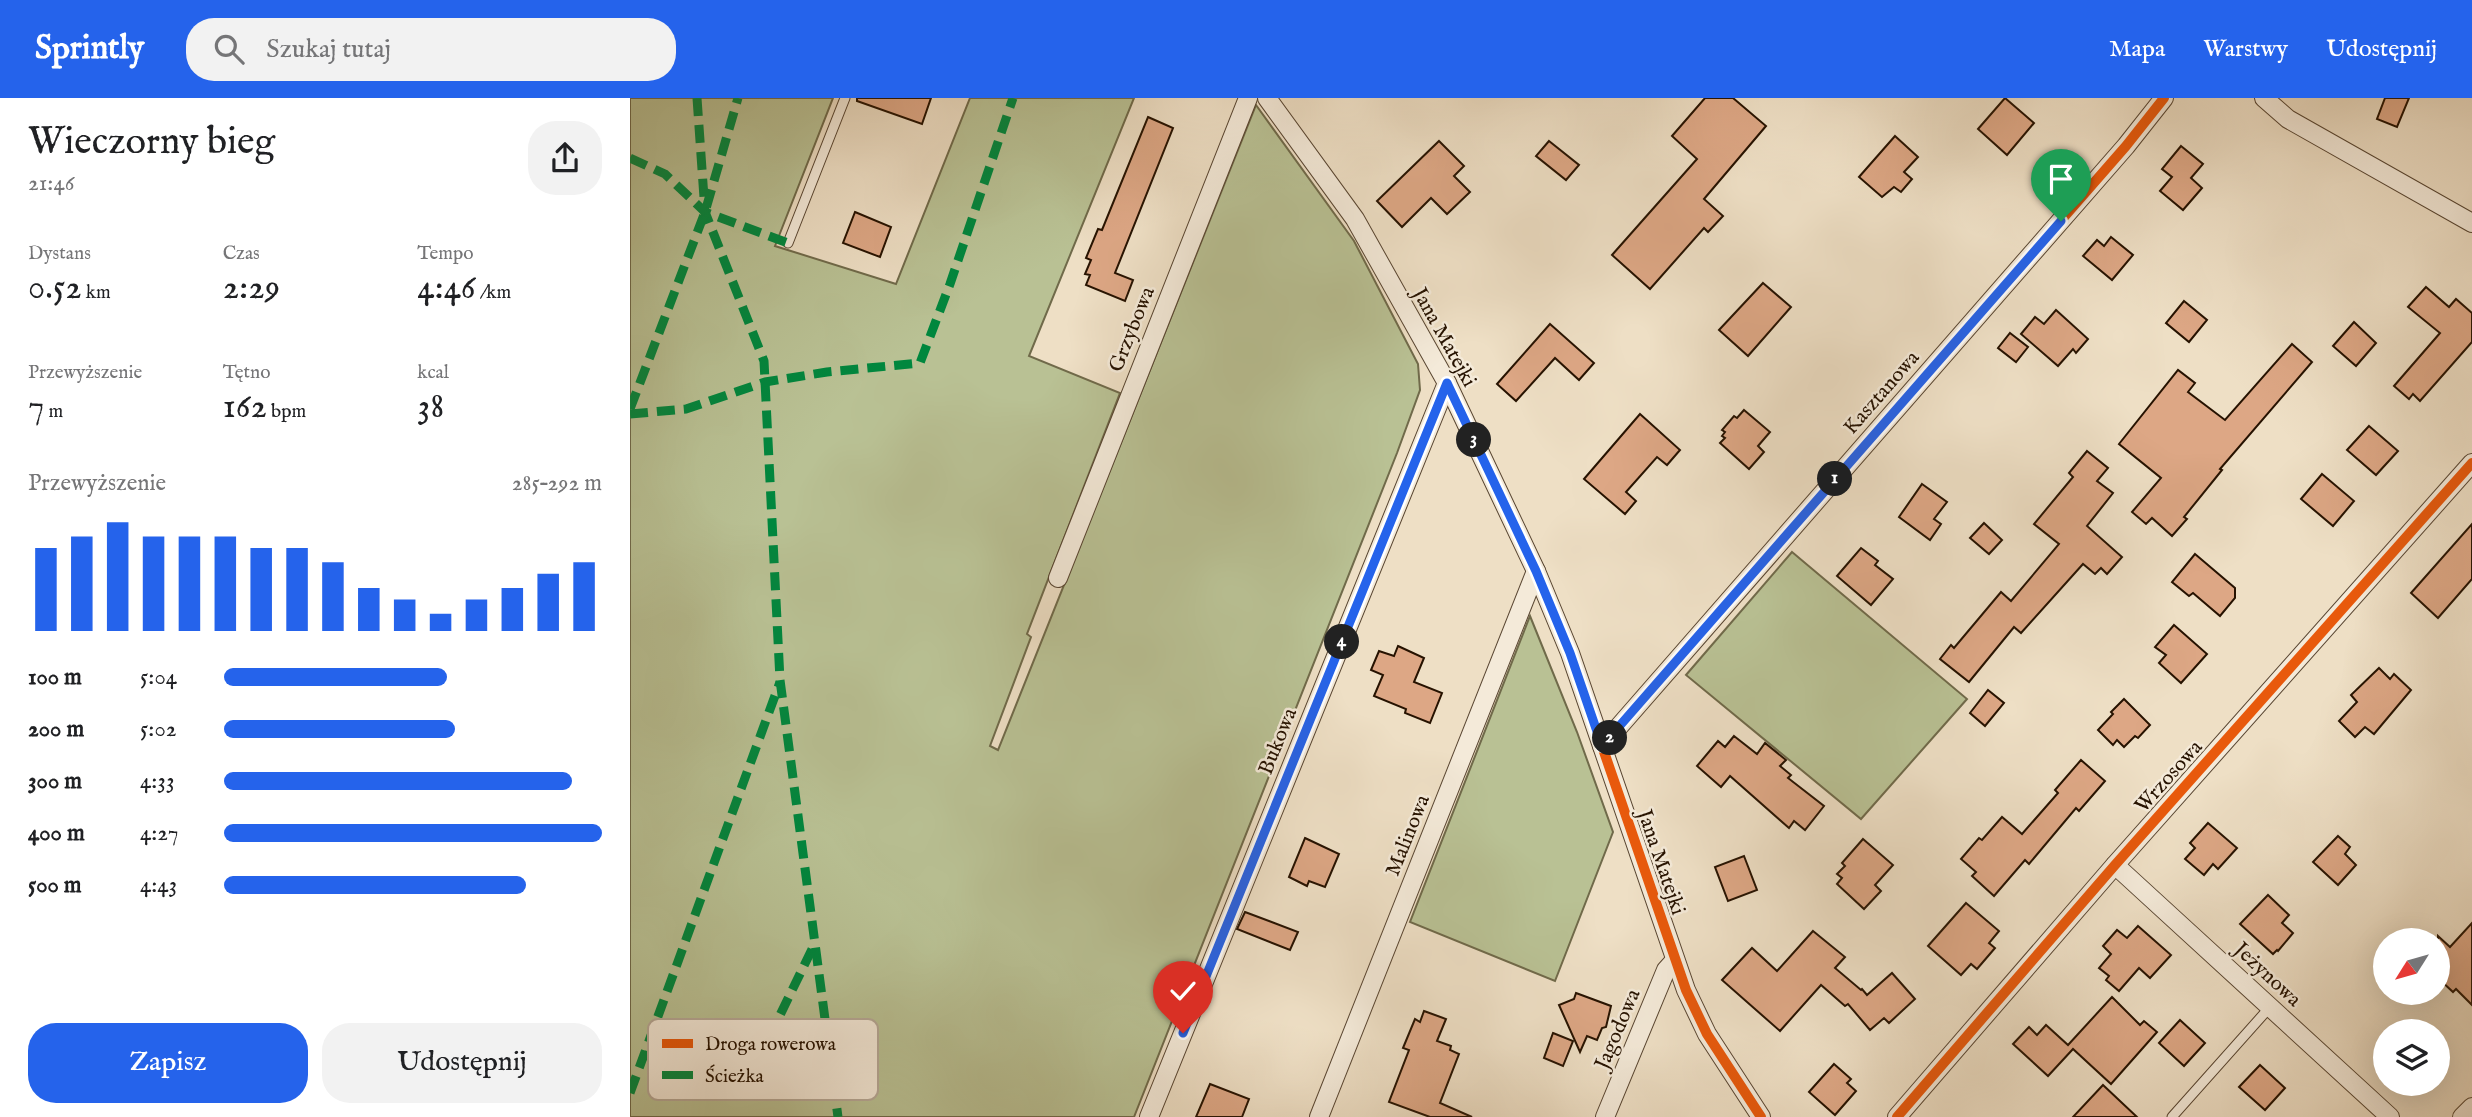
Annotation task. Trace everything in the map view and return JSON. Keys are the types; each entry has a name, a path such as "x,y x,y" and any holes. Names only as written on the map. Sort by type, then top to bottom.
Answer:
{"street":[{"name":"Grzybowa","path":"1058,578 1248,98"},
{"name":"Kasztanowa","path":"1602,746 2126,146 2164,98"},
{"path":"2264,98 2288,119 2472,223"},
{"name":"Jana Matejki","path":"1269,99 1354,219 1447,383 1536,571 1570,653 1675,960 1707,1034 1761,1117"},
{"name":"Bukowa","path":"1149,1117 1447,383"},
{"name":"Wrzosowa","path":"1897,1117 2115,865 2472,463"},
{"name":"Malinowa","path":"1319,1117 1536,571"},
{"name":"Jeżynowa","path":"2115,865 2390,1117"},
{"name":"Jagodowa","path":"1605,1117 1666,970 1675,960"},
{"path":"2462,1117 2472,1107"}],"lane":[{"path":"788,243 845,98"},
{"path":"2172,1117 2270,1007"}],"green space":[{"path":"630,98 833,98 775,246 896,284 970,98 1134,98 1029,356 1120,393 1027,634 1031,637 990,746 998,750 1256,105 1354,241 1418,364 1420,390 1134,1117 630,1117"},
{"path":"1792,552 1967,699 1861,819 1686,675"},
{"path":"1530,616 1577,732 1613,832 1555,981 1410,922"}],"building":[{"path":"857,98 931,98 922,124 857,101"},
{"path":"1705,98 1733,98 1766,126 1704,199 1723,216 1708,232 1704,228 1650,289 1612,255 1697,159 1672,136"},
{"path":"2005,98 2034,123 2007,155 1978,129"},
{"path":"2385,98 2409,98 2397,127 2377,119"},
{"path":"1148,117 1173,128 1115,273 1133,280 1125,301 1086,285 1090,275 1085,274 1091,260 1086,258 1098,229 1102,230"},
{"path":"1895,136 1918,157 1904,172 1912,179 1901,192 1894,187 1882,197 1859,177"},
{"path":"1439,141 1464,166 1454,176 1470,192 1447,214 1431,198 1402,227 1377,201"},
{"path":"1549,141 1579,165 1566,180 1536,156"},
{"path":"2181,146 2203,164 2191,178 2202,188 2183,210 2160,191 2172,177 2162,169"},
{"path":"855,212 891,227 880,257 843,243"},
{"path":"2111,237 2133,255 2112,280 2083,256 2097,240 2104,246"},
{"path":"1763,283 1791,307 1748,356 1719,330"},
{"path":"2426,287 2449,307 2456,299 2472,313 2472,342 2420,401 2413,394 2409,399 2394,386 2440,333 2408,307"},
{"path":"2184,301 2207,320 2189,342 2166,323"},
{"path":"2056,310 2088,339 2076,353 2073,349 2058,366 2021,334 2035,317 2044,324"},
{"path":"2354,322 2376,343 2356,366 2333,346"},
{"path":"1550,324 1594,363 1579,380 1555,358 1516,401 1497,384"},
{"path":"2010,333 2028,347 2016,362 1998,348"},
{"path":"2292,344 2312,362 2220,469 2222,470 2184,517 2187,519 2172,536 2152,518 2146,524 2132,512 2161,478 2119,444 2178,370 2195,383 2188,392 2225,420"},
{"path":"1744,410 1770,432 1758,446 1764,452 1749,469 1720,443 1725,438 1722,436 1725,432 1722,430 1734,416 1737,418"},
{"path":"1640,414 1680,450 1667,465 1657,457 1626,492 1636,501 1625,514 1584,479"},
{"path":"2369,426 2398,451 2376,475 2347,450"},
{"path":"2087,451 2108,468 2097,481 2113,493 2087,526 2122,557 2107,574 2101,568 2095,574 2083,564 2021,633 2014,627 1969,682 1940,659 1951,645 1954,648 2001,592 2011,601 2059,544 2034,524 2073,477 2069,473"},
{"path":"2322,474 2354,501 2333,526 2301,499"},
{"path":"1922,484 1947,502 1934,519 1941,524 1930,540 1899,517"},
{"path":"1984,523 2002,540 1989,554 1970,538"},
{"path":"2472,524 2472,579 2438,618 2411,593"},
{"path":"1861,548 1878,561 1875,565 1893,579 1871,605 1837,576"},
{"path":"2195,554 2235,588 2235,598 2220,616 2193,593 2189,596 2172,582"},
{"path":"2174,625 2207,654 2181,683 2159,663 2166,655 2155,647"},
{"path":"1398,646 1424,658 1414,682 1442,693 1430,723 1405,713 1406,709 1374,696 1383,675 1371,670 1379,651 1394,656"},
{"path":"2379,668 2390,679 2394,674 2411,690 2374,734 2365,727 2355,737 2339,721 2357,702 2351,695"},
{"path":"1988,690 2004,703 1985,726 1970,713"},
{"path":"2124,699 2150,725 2138,738 2135,736 2124,747 2117,740 2113,745 2098,730"},
{"path":"1734,736 1757,754 1765,743 1786,760 1780,766 1791,775 1788,778 1824,806 1805,830 1794,821 1789,828 1730,776 1721,787 1697,766 1718,741 1725,747"},
{"path":"2081,760 2105,781 2079,811 2076,808 2029,864 2025,860 1994,896 1972,876 1976,872 1961,859 2002,817 2022,834 2058,793 2055,790"},
{"path":"2208,823 2237,848 2218,869 2213,864 2204,875 2185,859 2195,848 2190,843"},
{"path":"2338,836 2350,847 2345,854 2356,865 2338,885 2313,862"},
{"path":"1305,838 1339,854 1325,887 1309,881 1307,886 1289,877"},
{"path":"1863,839 1893,865 1875,885 1881,891 1864,909 1837,884 1842,878 1837,874 1845,866 1842,863"},
{"path":"1744,856 1757,890 1728,901 1715,867"},
{"path":"2268,895 2289,915 2282,923 2293,933 2273,954 2240,924"},
{"path":"1966,903 1999,931 1989,943 1995,948 1977,969 1971,964 1961,975 1928,946"},
{"path":"1245,912 1298,932 1290,950 1237,929"},
{"path":"2472,923 2472,1005 2456,989 2453,992 2450,989 2450,947"},
{"path":"2138,926 2171,955 2150,978 2139,968 2119,991 2106,980 2109,976 2099,968 2111,954 2103,946 2117,930 2127,938"},
{"path":"1813,931 1845,957 1835,968 1867,995 1892,973 1915,999 1889,1023 1884,1018 1870,1030 1848,1004 1845,1006 1821,985 1780,1031 1722,980 1752,948 1777,971"},
{"path":"1576,993 1611,1006 1606,1027 1602,1028 1597,1040 1587,1036 1580,1052 1559,1005 1574,999"},
{"path":"2112,997 2140,1025 2144,1021 2157,1032 2111,1084 2073,1049 2048,1076 2013,1044 2029,1027 2037,1035 2046,1025 2068,1045"},
{"path":"1424,1011 1446,1019 1437,1041 1451,1046 1450,1050 1459,1054 1440,1103 1472,1117 1430,1117 1389,1102 1409,1050 1403,1048 1415,1019 1420,1022"},
{"path":"2180,1020 2205,1043 2184,1066 2159,1043"},
{"path":"1553,1033 1573,1041 1563,1066 1544,1058"},
{"path":"1834,1064 1851,1079 1847,1083 1856,1091 1835,1115 1809,1092"},
{"path":"2260,1065 2285,1088 2265,1110 2239,1087"},
{"path":"1210,1084 1249,1099 1242,1117 1196,1117"},
{"path":"2103,1085 2137,1117 2073,1117"}],"marked path":[{"path":"697,98 705,212 764,361 780,680 825,1019"},
{"path":"630,409 705,212 738,98"},
{"path":"630,414 686,409 765,382 827,372 920,363 950,284 1013,98"},
{"path":"630,158 665,174 705,212 788,243"},
{"path":"657,1019 780,682"},
{"path":"778,1019 815,943"},
{"path":"630,1093 648,1044"},
{"path":"644,1055 648,1056"},
{"path":"836,1100 838,1117"}],"cycle path":[{"path":"1602,746 2126,146 2164,98"},
{"path":"1897,1117 2115,865 2472,463"},
{"path":"1551,607 1570,653 1686,990 1707,1034 1761,1117"}],"route":[{"path":"1183,1033 1447,383 1536,571 1570,653 1602,746 2061,221"}]}
